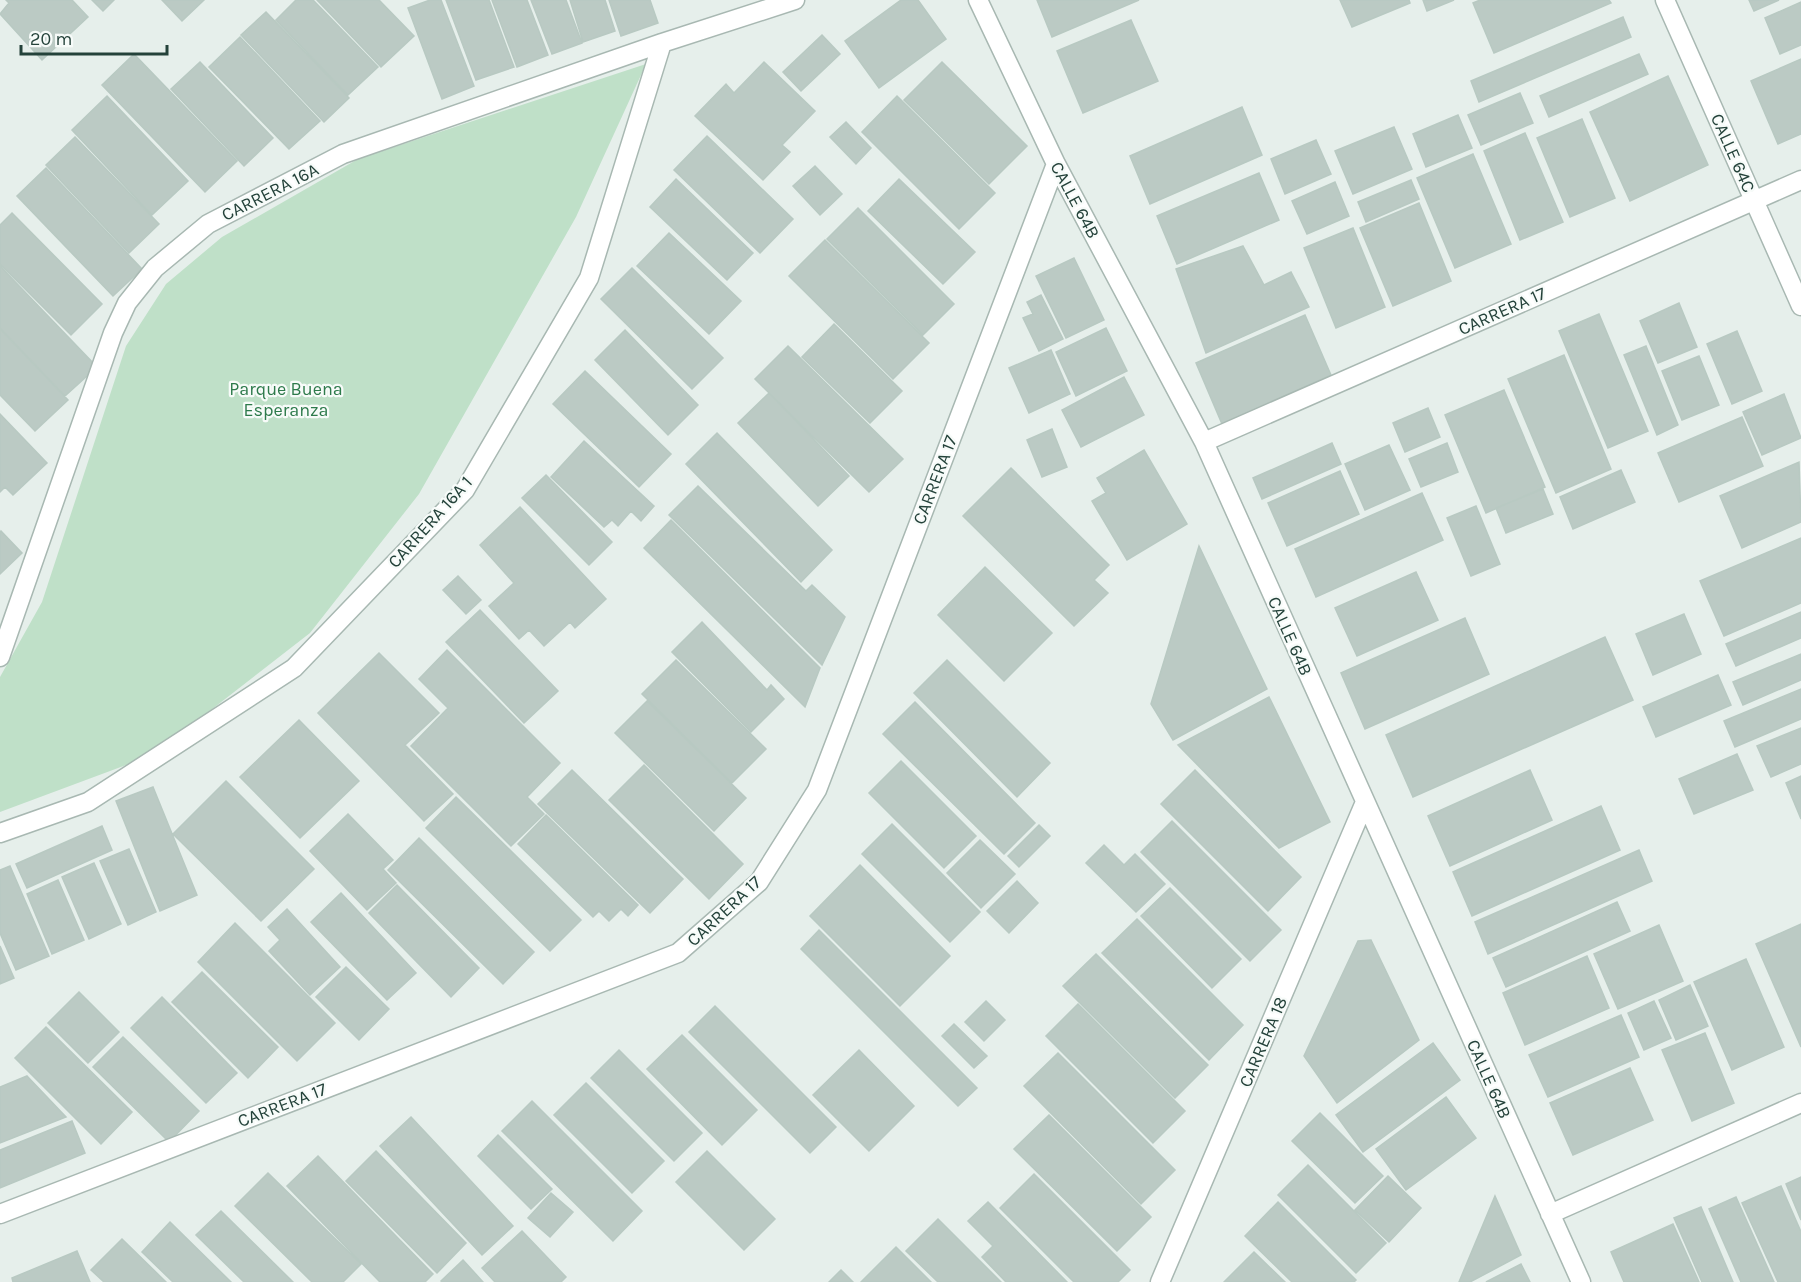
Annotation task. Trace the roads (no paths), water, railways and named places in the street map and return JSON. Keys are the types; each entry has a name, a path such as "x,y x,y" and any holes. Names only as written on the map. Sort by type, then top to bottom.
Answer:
{"street":[{"name":"CARRERA 16A","path":"0,657 113,333 127,303 156,268 208,224 343,154 662,43 795,0"},
{"name":"CALLE 64B","path":"978,0 1056,164 1204,442 1581,1282"},
{"name":"CALLE 64C","path":"1665,0 1801,306"},
{"name":"CARRERA 16A 1","path":"0,833 88,802 294,668 465,490 589,278 662,43"},
{"name":"CARRERA 17","path":"0,1214 678,953 759,882 817,790 1056,164"},
{"name":"CARRERA 17","path":"1204,442 1801,180"},
{"name":"CARRERA 18","path":"1160,1282 1365,802"},
{"path":"1550,1214 1801,1103"}],"park label":[{"name":"Parque Buena Esperanza","path":"286,399"}]}
